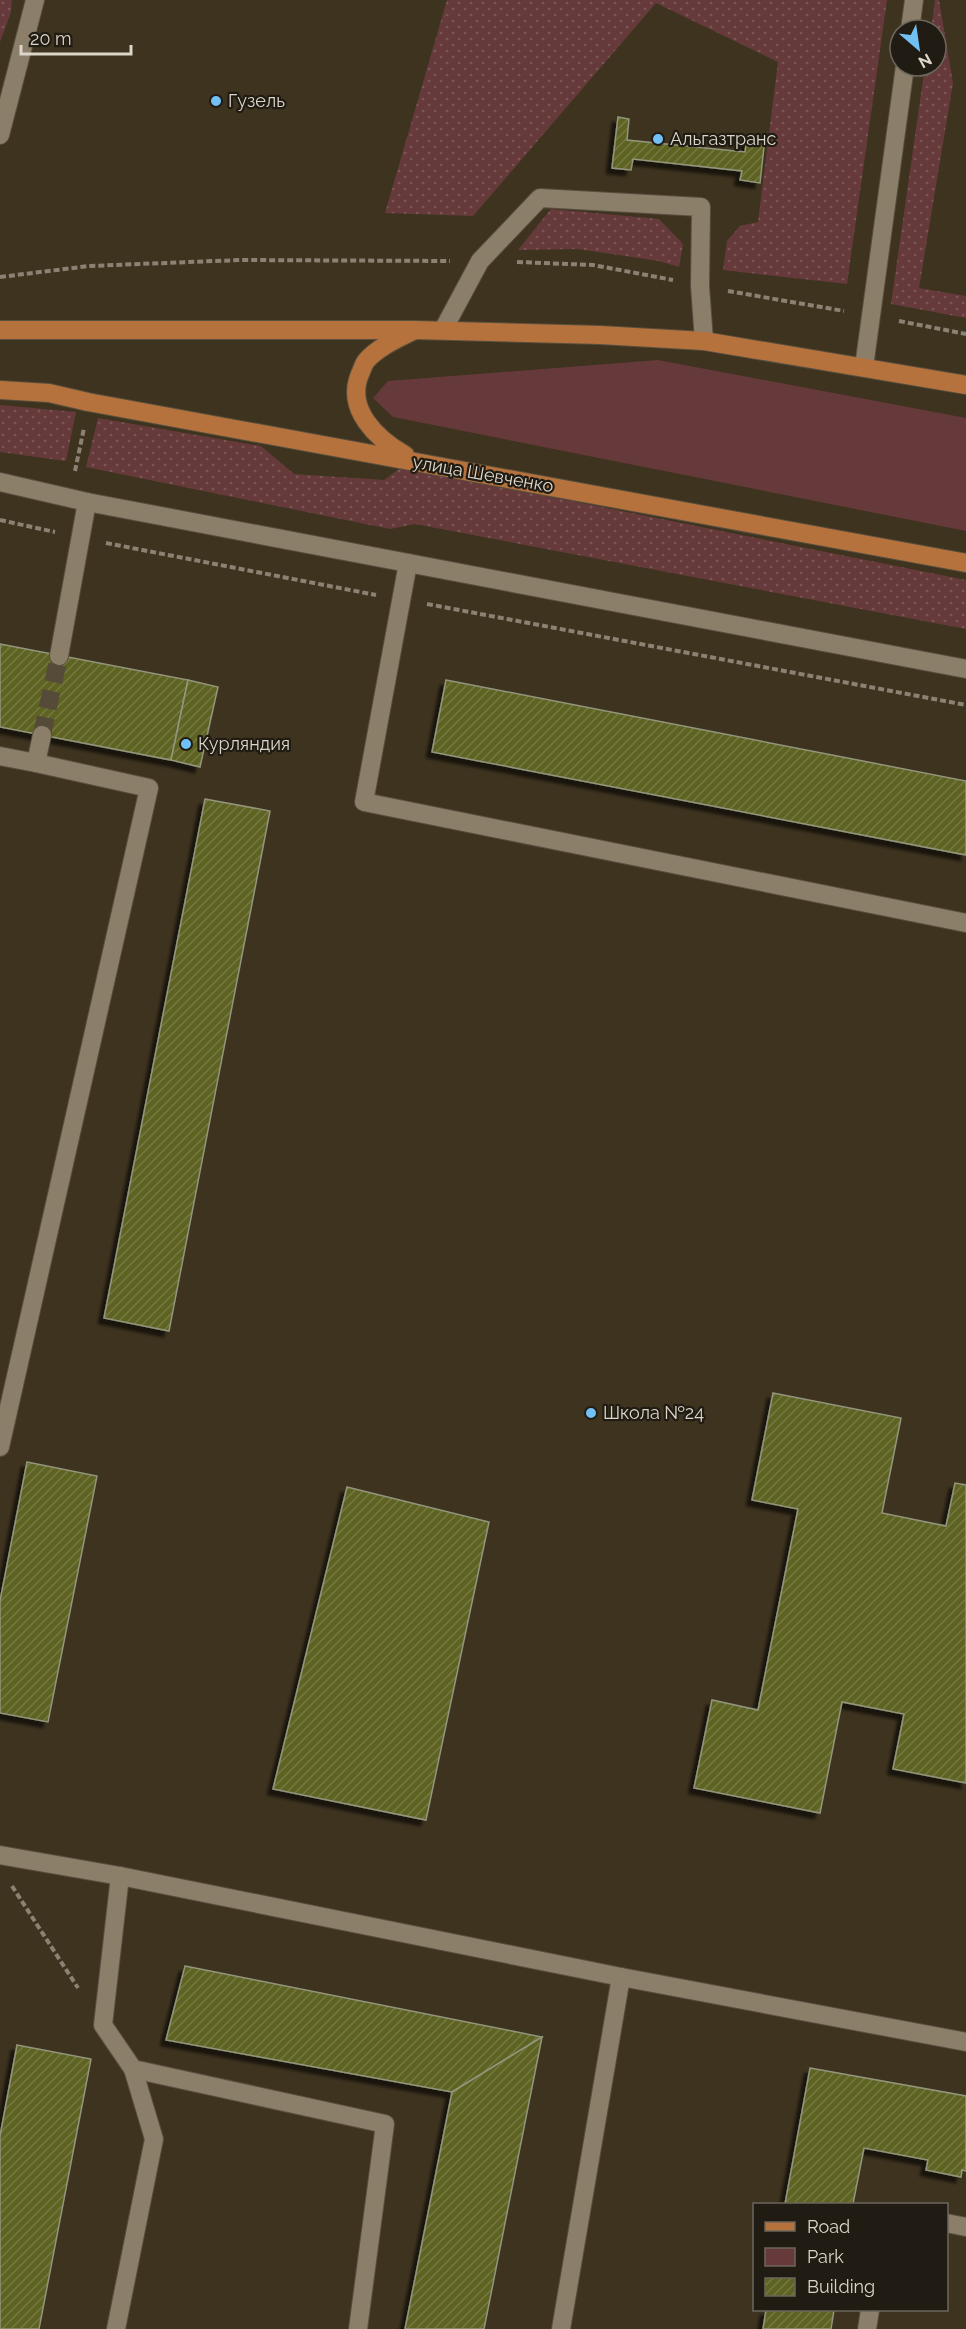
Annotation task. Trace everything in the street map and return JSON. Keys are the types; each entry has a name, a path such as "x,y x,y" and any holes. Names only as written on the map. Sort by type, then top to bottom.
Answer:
{"main road":[{"path":"0,330 443,330 704,341 966,385"},
{"path":"414,330 386,345 365,362 355,385 358,409 371,429 390,446 414,461"},
{"name":"улица Шевченко","path":"0,390 49,393 966,563"}],"street":[{"path":"0,135 35,0"},
{"path":"912,18 914,0"},
{"path":"864,367 903,78"},
{"path":"443,330 480,261 540,198 701,207 700,286 704,341"},
{"path":"0,482 87,502 966,669"},
{"path":"59,656 87,502"},
{"path":"408,563 364,802 966,923"},
{"path":"36,764 42,735"},
{"path":"0,756 149,788 5,1399 0,1447"},
{"path":"0,1855 120,1876 621,1977 966,2042"},
{"path":"116,2329 154,2139 133,2068 103,2025 120,1876"},
{"path":"561,2329 621,1977"},
{"path":"133,2068 385,2124 357,2329"},
{"path":"948,2223 966,2227"},
{"path":"867,2329 870,2311"}],"path":[{"path":"0,520 81,538 966,705"},
{"path":"6,1878 103,2025"}],"green space":[{"path":"0,0 12,0 11,12 0,42"},
{"path":"447,0 887,0 847,284 723,270 727,241 740,226 758,222 778,62 656,3 473,216 385,213"},
{"path":"935,0 939,0 942,18 933,18"},
{"path":"948,53 953,83 919,288 966,296 966,318 891,304 923,78 948,78"},
{"path":"551,209 659,219 683,244 679,267 659,261 578,249 518,250"},
{"path":"658,360 966,418 966,531 393,417 373,398 388,381"},
{"path":"0,405 76,412 66,461 0,452"},
{"path":"98,418 261,446 294,474 384,480 402,467 966,580 966,629 415,524 390,529 86,467"}],"building":[{"path":"618,117 629,119 627,140 745,152 747,137 765,138 760,183 740,180 742,171 633,159 631,170 612,168"},
{"path":"0,644 188,680 171,760 0,727"},
{"path":"188,680 218,687 200,767 171,760"},
{"path":"446,680 966,781 966,855 432,752"},
{"path":"205,799 270,811 169,1331 104,1318"},
{"path":"773,1393 901,1418 882,1513 946,1526 955,1483 966,1485 966,1783 893,1769 904,1714 842,1702 820,1813 694,1788 712,1700 758,1710 798,1509 752,1500"},
{"path":"27,1462 97,1476 48,1722 0,1713 0,1601"},
{"path":"347,1487 489,1522 426,1820 273,1789"},
{"path":"185,1966 542,2037 452,2092 166,2040"},
{"path":"542,2037 484,2329 405,2329 452,2092"},
{"path":"17,2045 91,2059 39,2329 0,2329 0,2136"},
{"path":"810,2068 966,2096 966,2171 962,2170 961,2177 926,2170 928,2160 864,2148 853,2203 785,2203"},
{"path":"766,2311 834,2311 831,2329 763,2329"}],"tunnel":[{"path":"42,735 59,656"}],"place":[{"name":"Гузель","path":"216,101"},
{"name":"Альгазтранс","path":"658,139"},
{"name":"Курляндия","path":"186,744"},
{"name":"Школа №24","path":"591,1413"}]}
